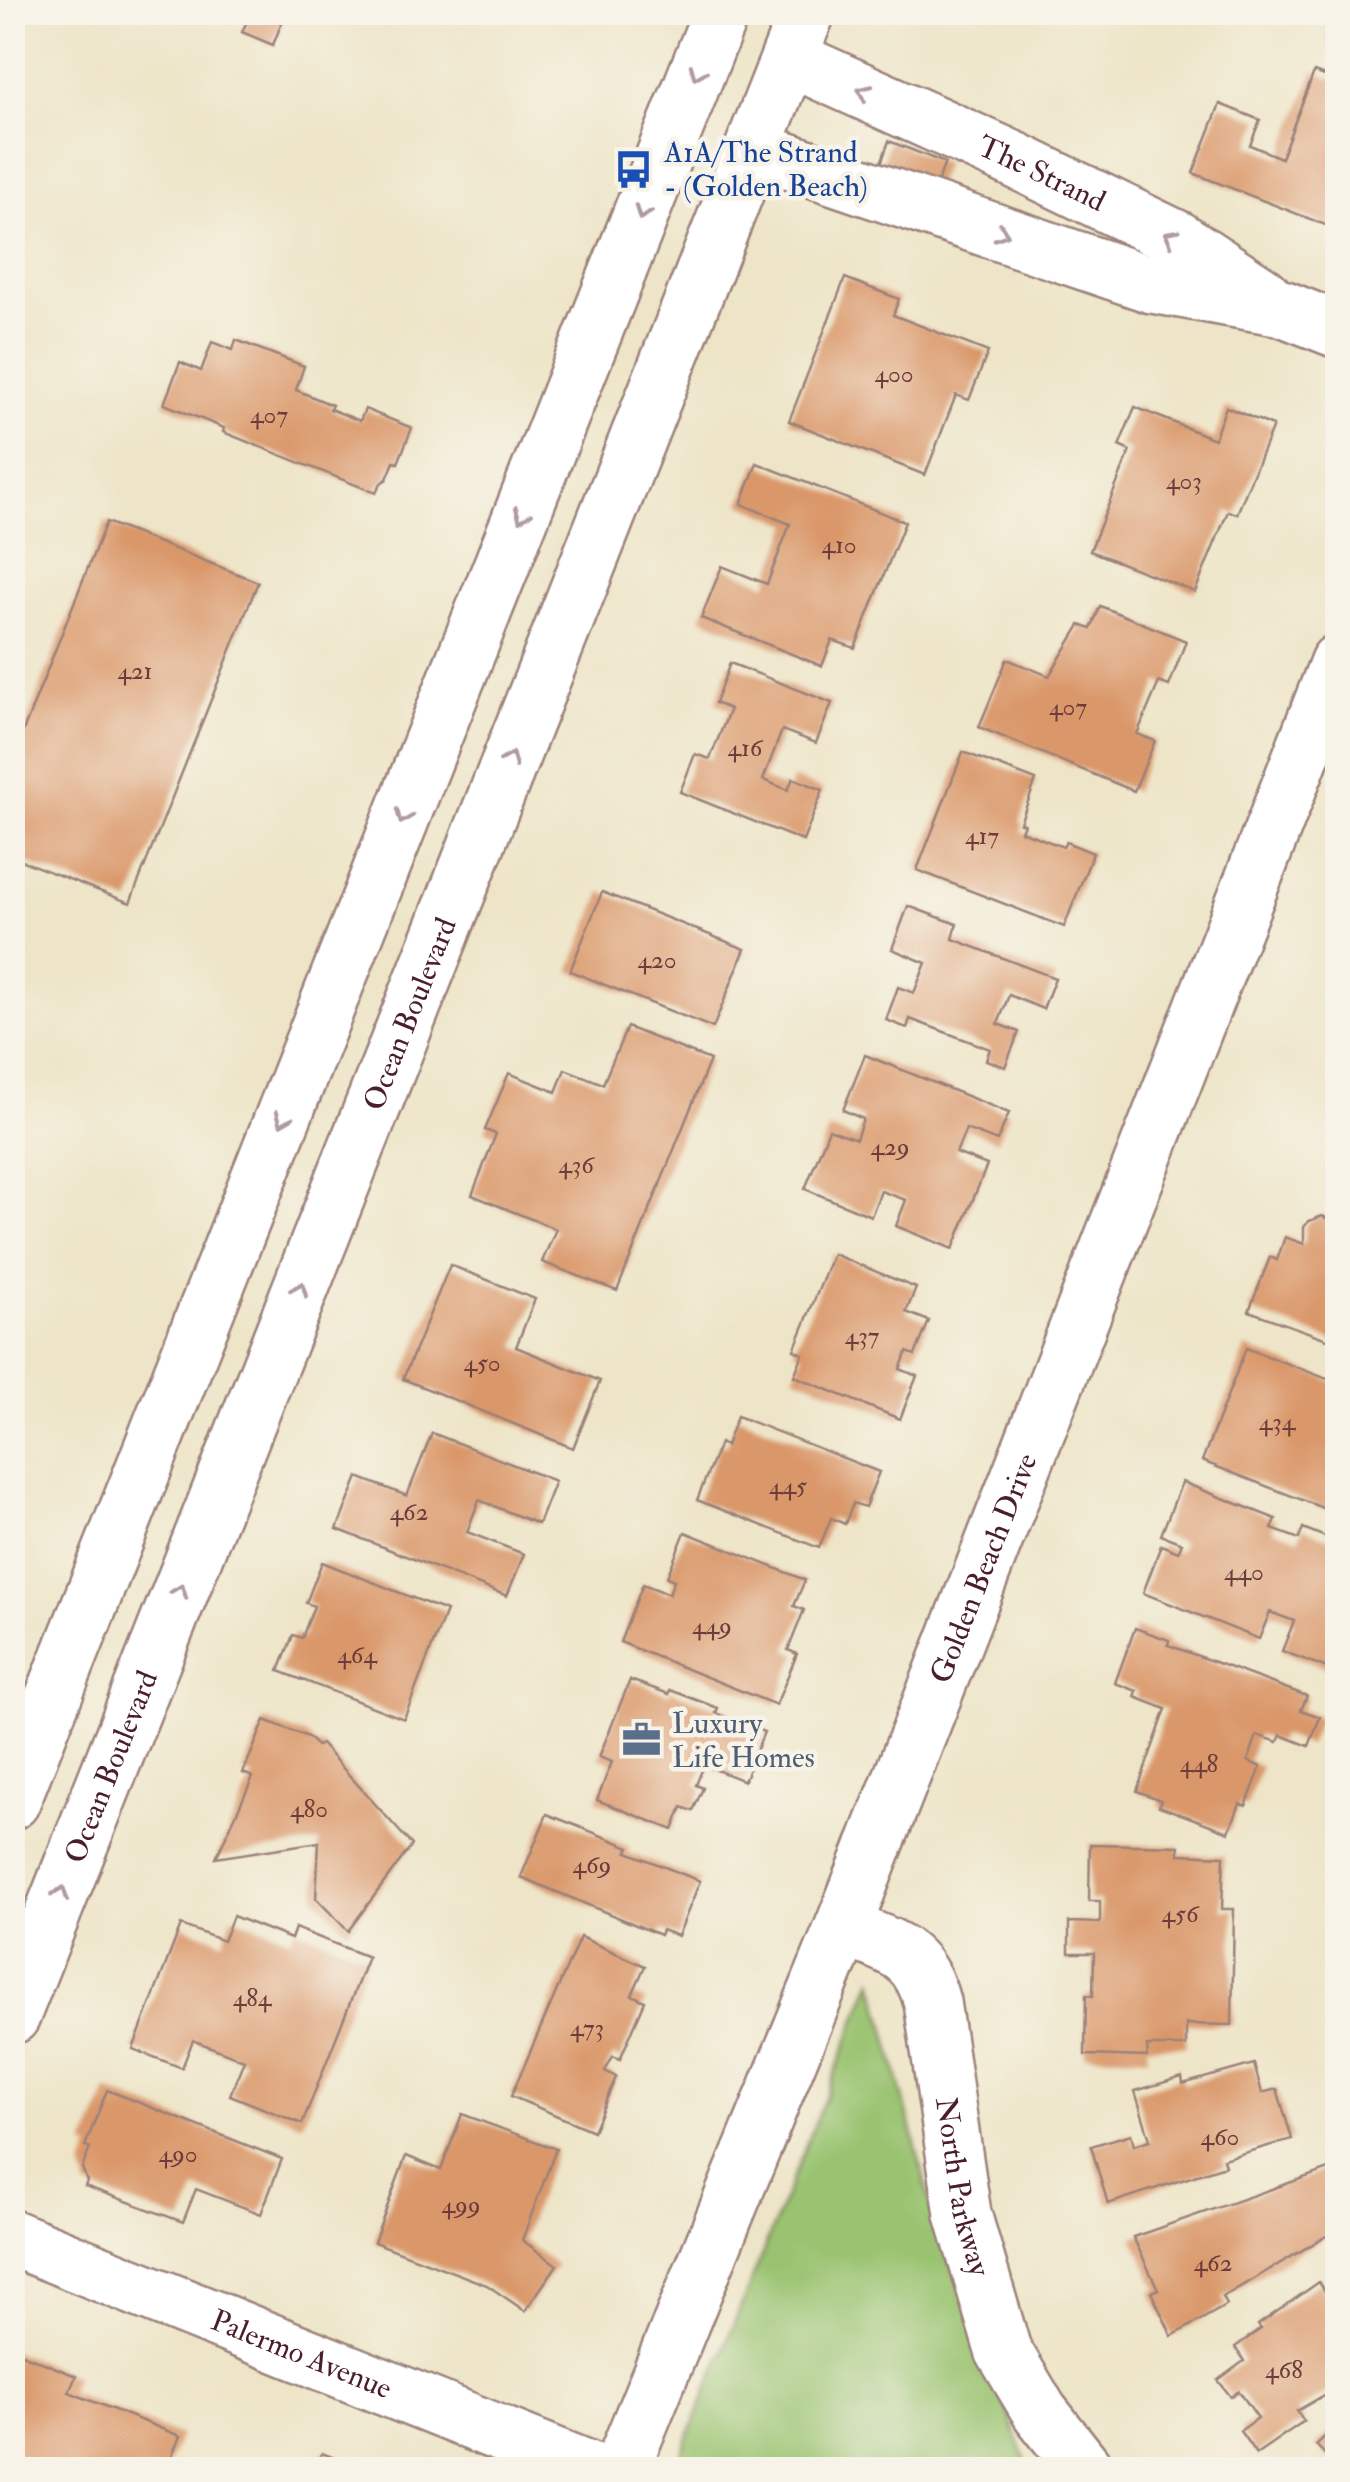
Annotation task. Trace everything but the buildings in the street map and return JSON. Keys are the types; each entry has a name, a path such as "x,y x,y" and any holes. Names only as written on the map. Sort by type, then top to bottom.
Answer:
{"street":[{"name":"The Strand","path":"719,18 798,35 1178,239 1282,308"},
{"path":"12,1801 719,18"},
{"name":"Ocean Boulevard","path":"12,2016 798,35"},
{"name":"The Strand","path":"678,122 1152,285 1282,308 1338,330"},
{"name":"Golden Beach Drive","path":"621,2470 843,1926 1338,662"},
{"name":"North Parkway","path":"843,1926 908,1956 925,1976 963,2214 1002,2350 1040,2412 1086,2470"},
{"name":"Palermo Avenue","path":"12,2238 591,2470"}],"green space":[{"path":"873,1979 935,2221 1029,2469 675,2470"}],"place":[{"name":"A1A/The Strand - (Golden Beach)","path":"634,169"},
{"name":"Luxury Life Homes","path":"642,1740"}]}
